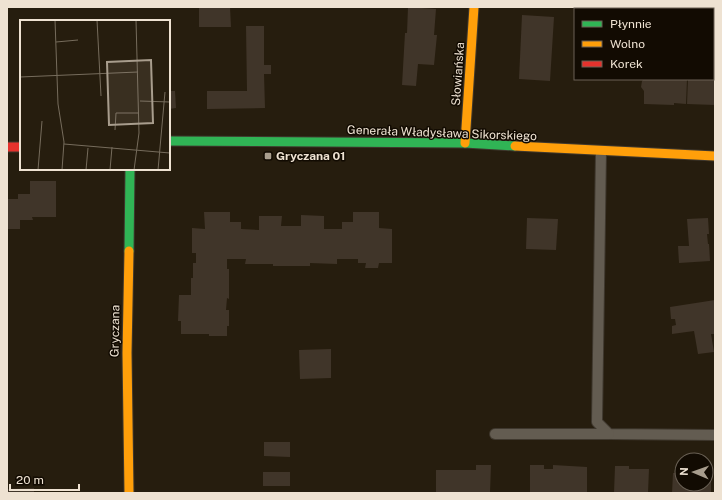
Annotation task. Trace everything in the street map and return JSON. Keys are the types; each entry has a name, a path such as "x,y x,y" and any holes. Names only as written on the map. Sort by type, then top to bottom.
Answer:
{"street":[{"name":"Słowiańska","path":"465,143 474,7"},
{"name":"Generała Władysława Sikorskiego","path":"170,141 465,143 715,156"},
{"path":"7,147 20,147"},
{"name":"Gryczana","path":"129,493 127,353 130,170"}],"lane":[{"path":"601,151 597,422 609,434"},
{"path":"495,434 715,435"}],"building":[{"path":"199,7 230,7 231,27 199,27"},
{"path":"408,7 436,9 434,35 437,35 434,65 418,64 416,86 402,85"},
{"path":"522,15 554,17 550,81 519,79"},
{"path":"246,26 264,26 264,65 271,65 271,74 264,74 265,108 207,109 207,91 247,91"},
{"path":"715,65 715,105 687,104 688,80 714,80"},
{"path":"687,80 686,104 644,104 644,91 641,87 642,81"},
{"path":"170,91 175,91 176,108 170,109"},
{"path":"30,181 56,181 56,217 32,217 33,220 20,220 20,229 7,229 7,199 18,199 18,194 30,194"},
{"path":"204,212 230,212 230,222 241,222 241,229 259,230 259,216 282,216 281,226 301,226 301,215 324,216 324,229 342,229 342,222 353,222 353,212 379,212 379,228 392,229 392,263 379,263 378,268 365,268 366,263 358,263 358,259 337,259 337,264 310,263 310,266 273,266 273,264 245,264 246,259 227,259 227,269 229,269 229,299 227,298 226,310 229,310 229,326 227,326 227,336 209,336 209,334 181,334 181,321 178,321 179,295 191,295 193,263 196,263 196,253 192,253 192,228 205,229"},
{"path":"527,218 558,219 556,250 526,249"},
{"path":"708,218 709,234 707,234 710,261 679,263 678,246 689,246 687,219"},
{"path":"715,300 715,334 711,334 714,352 698,354 694,331 672,334 672,326 676,325 675,319 671,319 670,307"},
{"path":"331,349 331,378 300,379 299,350"},
{"path":"264,442 290,442 290,457 264,456"},
{"path":"476,465 491,465 490,493 436,493 436,470 476,470"},
{"path":"530,465 544,465 544,469 553,469 553,465 587,467 587,493 530,493"},
{"path":"615,466 629,466 629,469 649,469 648,493 614,493"},
{"path":"263,472 290,472 290,486 263,486"},
{"path":"673,473 674,492 711,492 711,493 672,493"},
{"path":"34,488 34,493 7,493 7,489"}],"traffic: fast":[{"path":"170,141 465,143 515,146"},
{"path":"129,251 130,170"}],"traffic: slow":[{"path":"465,143 474,7"},
{"path":"515,146 715,156"},
{"path":"129,251 127,353 129,493"}],"traffic: jam":[{"path":"7,147 20,147"}],"place":[{"name":"Gryczana 01","path":"268,156"}]}
